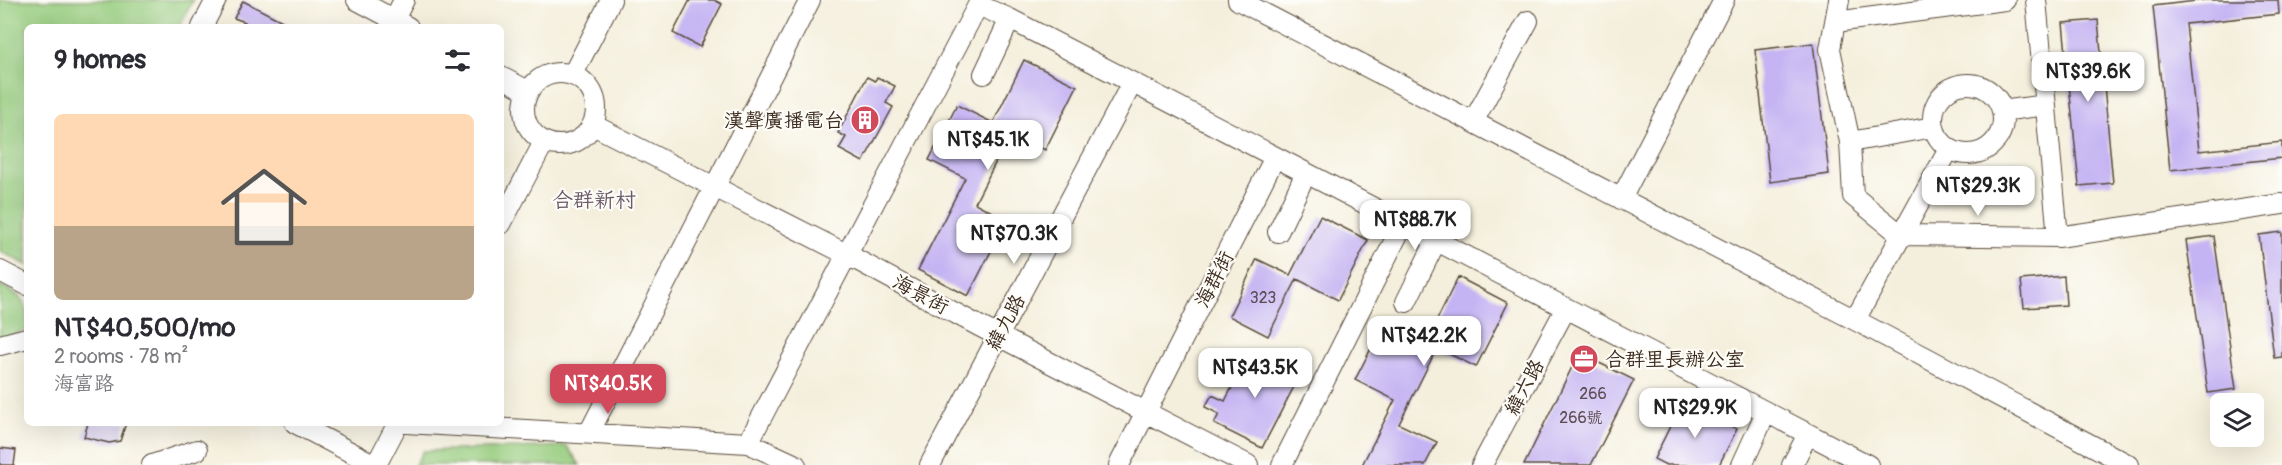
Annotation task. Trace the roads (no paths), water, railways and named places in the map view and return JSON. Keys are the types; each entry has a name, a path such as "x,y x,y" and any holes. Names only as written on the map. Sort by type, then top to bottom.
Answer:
{"street":[{"path":"204,24 216,0"},
{"path":"357,0 395,24"},
{"path":"397,24 404,0"},
{"path":"573,74 611,0"},
{"path":"589,433 810,0"},
{"path":"1238,0 2129,465"},
{"path":"1622,199 1724,0"},
{"path":"1839,0 1830,49 1850,142 1854,196 1900,235 2058,237 2282,204"},
{"path":"1835,22 2005,0"},
{"path":"2036,0 2058,237"},
{"path":"748,443 978,5 1808,434 1837,458 1868,465"},
{"path":"984,74 1010,20"},
{"path":"1473,122 1528,21"},
{"path":"563,72 573,74 591,90 596,101 593,125 577,141 566,145 544,142 534,135 527,125 524,102 528,91 543,76 563,72"},
{"path":"504,79 528,91"},
{"name":"緯九路","path":"930,465 1132,83"},
{"path":"1971,83 1982,86 1998,100 2002,111 2003,122 2000,134 1993,144 1983,151 1972,154 1949,149 1936,136 1933,127 1932,116 1935,105 1949,89 1959,84 1971,83"},
{"path":"2002,111 2046,105"},
{"name":"海景街","path":"593,125 846,254 998,336 1248,465"},
{"path":"1850,142 1933,127"},
{"path":"504,218 544,142"},
{"path":"1855,320 1949,149"},
{"name":"海群街","path":"1119,465 1275,157"},
{"path":"1278,232 1306,173"},
{"path":"1282,465 1403,224"},
{"path":"1406,302 1436,241"},
{"path":"0,271 24,283"},
{"name":"緯六路","path":"1482,465 1566,308"},
{"path":"0,345 24,339"},
{"path":"1742,465 1766,412"},
{"path":"301,426 376,465 396,426"},
{"path":"460,426 748,443 796,465"},
{"path":"1792,465 1808,434"},
{"path":"152,465 197,450"}],"place":[{"name":"漢聲廣播電台","path":"865,120"},
{"name":"合群里長辦公室","path":"1584,359"}],"district":[{"name":"合群新村","path":"594,200"}]}
